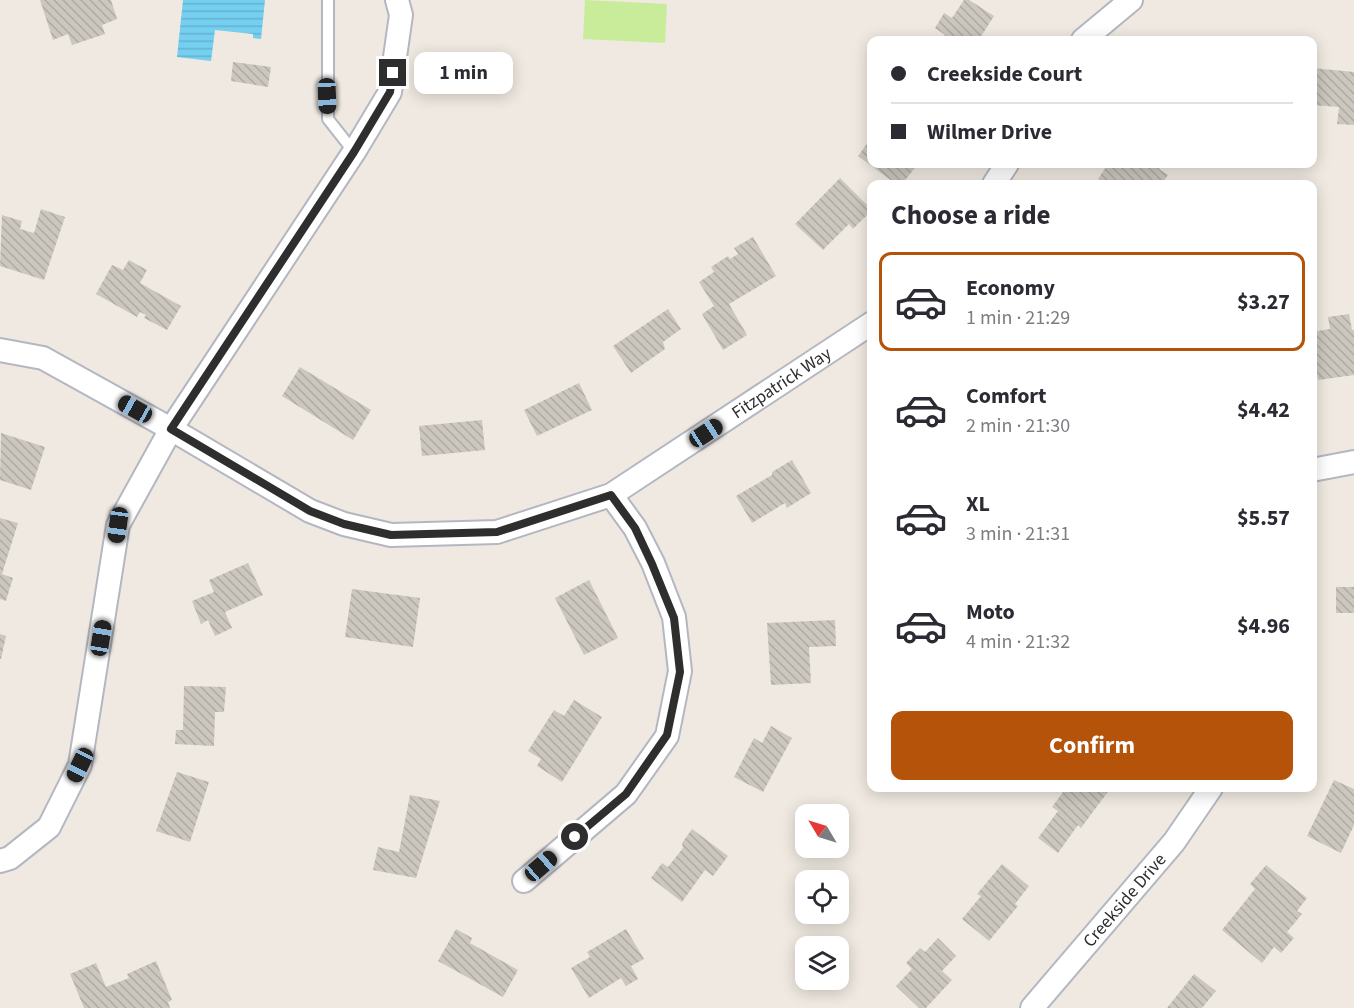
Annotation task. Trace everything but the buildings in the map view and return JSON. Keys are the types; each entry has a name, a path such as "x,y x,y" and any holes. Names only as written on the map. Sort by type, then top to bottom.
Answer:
{"street":[{"path":"0,861 10,858 49,827 80,765 118,525 171,429 354,152 390,92 400,15 397,0"},
{"path":"1088,36 1131,0"},
{"name":"Fitzpatrick Way","path":"0,350 43,358 171,429 310,511 344,524 391,535 497,532 611,495 867,326"},
{"path":"1317,469 1354,462"},
{"path":"524,881 626,794 667,735 680,672 674,618 635,528 611,495"},
{"name":"Creekside Drive","path":"1032,1008 1174,842 1208,792"}],"lane":[{"path":"328,0 328,119 354,152"}],"green space":[{"path":"585,0 667,4 665,43 583,39"}],"water":[{"path":"183,0 265,0 261,39 253,38 253,34 215,30 211,61 177,57"}],"route":[{"path":"393,73 390,92 354,152 171,429 310,511 344,524 391,535 497,532 611,495 635,528 674,618 680,672 667,735 626,794 575,837"}]}
